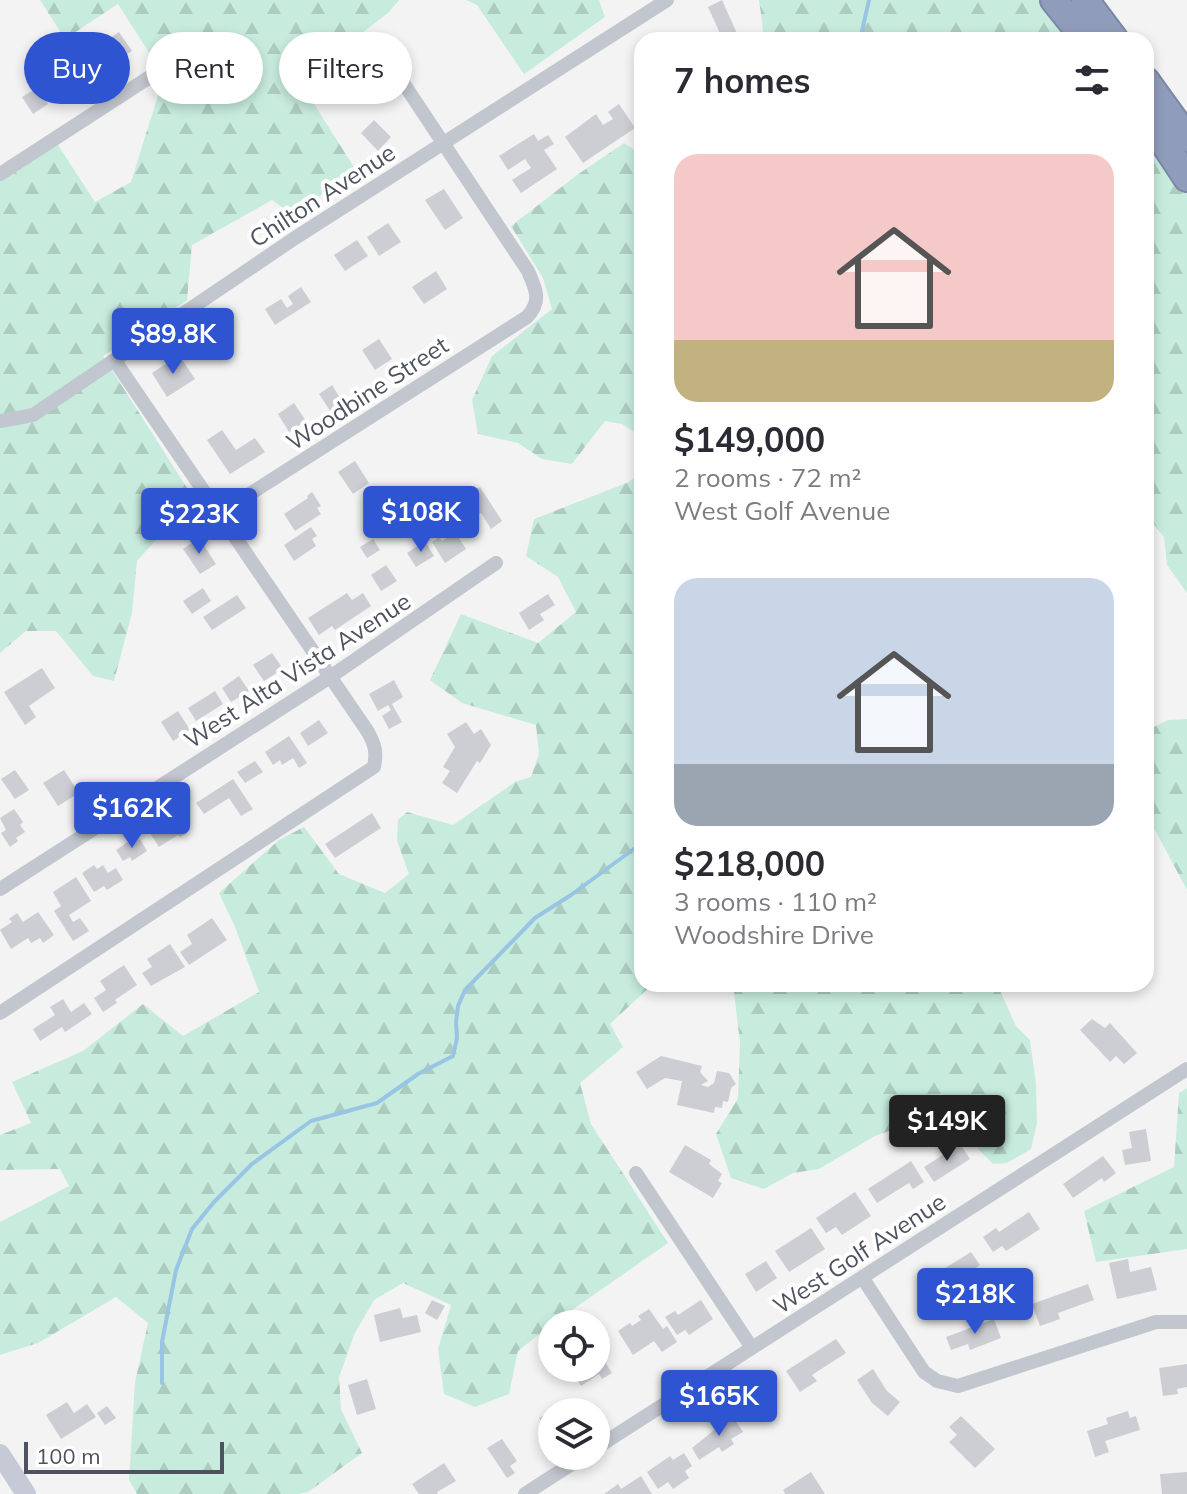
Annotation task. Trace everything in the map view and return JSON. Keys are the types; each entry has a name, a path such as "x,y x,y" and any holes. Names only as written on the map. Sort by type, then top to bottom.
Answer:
{"highway":[{"path":"1054,0 1080,32"},
{"path":"1085,0 1109,32"},
{"path":"1154,92 1187,138"},
{"path":"1154,128 1187,178"}],"main road":[{"path":"0,1454 26,1494"}],"street":[{"name":"Chilton Avenue","path":"0,421 33,415 295,238 667,0"},
{"path":"0,174 146,79"},
{"path":"412,96 443,143"},
{"name":"Woodbine Street","path":"220,513 527,317 536,308 537,291 528,271 443,143"},
{"path":"0,1013 374,767 376,759 376,746 372,739 115,361"},
{"name":"West Alta Vista Avenue","path":"0,889 330,677 496,563"},
{"name":"West Golf Avenue","path":"610,1439 1187,1069"},
{"path":"636,1173 752,1348"},
{"path":"862,1277 924,1372 937,1381 958,1386 1156,1322 1187,1322"},
{"path":"525,1494 562,1470"}],"green space":[{"path":"40,0 399,0 364,32 279,32 279,104 314,104 357,172 292,214 272,200 192,245 187,300 103,356 187,488 171,523 137,561 132,613 114,681 93,676 56,631 26,631 0,653 0,174 54,139 95,202 131,182 155,104 263,104 263,32 146,32 146,48 118,4 76,32 61,32"},
{"path":"466,0 599,0 605,17 524,74 477,5"},
{"path":"759,0 1054,0 1080,32 763,32"},
{"path":"1154,128 1187,178 1187,593 1167,565 1164,537 1154,524"},
{"path":"624,143 634,150 634,432 622,424 605,421 572,464 542,459 518,443 478,434 472,400 492,356 552,309 543,278 511,226"},
{"path":"634,478 634,992 644,992 610,1024 623,1047 580,1083 591,1124 668,1243 572,1310 538,1310 538,1335 518,1351 509,1394 475,1407 444,1394 438,1349 451,1305 403,1283 374,1300 355,1333 339,1377 341,1409 362,1453 308,1492 298,1494 137,1494 129,1480 135,1382 148,1323 116,1297 38,1343 0,1355 0,1222 69,1186 60,1169 0,1170 0,1135 31,1123 12,1082 83,1051 143,1004 183,1036 259,992 219,893 279,840 304,827 339,874 385,893 409,874 397,841 398,820 407,812 453,825 515,782 531,777 539,754 536,725 462,703 430,680 461,614 538,643 576,612 558,577 526,556 534,519"},
{"path":"1187,719 1187,890 1154,828 1154,727 1168,720"},
{"path":"734,992 1001,992 1016,1026 1030,1040 1037,1123 1031,1149 1007,1163 993,1164 979,1150 955,1097 939,1094 915,1122 875,1136 819,1169 793,1173 764,1189 731,1178 716,1134 738,1098 740,1043"},
{"path":"1187,1088 1187,1249 1096,1262 1084,1211 1174,1167 1179,1093"}],"building":[{"path":"722,0 736,32 719,32 708,7"},
{"path":"27,104 48,104 33,114"},
{"path":"619,104 634,129 583,163 565,137 596,114 603,125 613,119 608,112"},
{"path":"374,120 391,137 378,151 361,133"},
{"path":"534,134 538,141 548,135 554,144 544,150 557,169 521,193 512,180 531,168 525,159 508,170 499,156"},
{"path":"444,189 463,218 445,230 425,200"},
{"path":"388,223 401,242 379,256 367,237"},
{"path":"357,240 368,256 345,271 334,255"},
{"path":"436,271 447,289 424,304 412,287"},
{"path":"301,287 311,302 275,325 265,309 281,299 287,308 293,304 288,296"},
{"path":"379,339 392,359 375,370 362,350"},
{"path":"179,355 195,379 167,397 152,373"},
{"path":"332,385 344,404 331,412 319,394"},
{"path":"294,403 306,421 289,432 278,414"},
{"path":"222,430 236,450 255,438 265,452 230,474 207,440"},
{"path":"355,461 369,483 353,494 338,472"},
{"path":"480,487 502,521 491,529 481,513 466,523 454,504"},
{"path":"312,492 321,506 317,508 321,514 295,531 284,514"},
{"path":"311,527 317,536 312,539 316,546 294,561 284,545"},
{"path":"455,532 466,549 445,563 432,542 439,537 442,541"},
{"path":"199,538 216,564 200,574 183,549"},
{"path":"373,539 380,550 367,558 360,547"},
{"path":"425,541 434,556 416,567 407,553"},
{"path":"386,565 397,581 381,591 371,575"},
{"path":"203,588 211,601 192,614 183,601"},
{"path":"347,593 352,600 363,593 371,606 335,630 332,626 319,635 308,618"},
{"path":"548,594 555,605 540,614 544,620 529,630 519,613"},
{"path":"237,595 246,608 212,630 203,617"},
{"path":"272,653 283,669 264,681 253,665"},
{"path":"42,668 55,688 29,706 36,717 25,725 4,692"},
{"path":"239,676 249,691 231,702 222,688"},
{"path":"394,680 403,697 392,704 402,722 389,729 382,716 391,710 388,705 378,711 369,694"},
{"path":"215,691 223,704 196,721 188,708"},
{"path":"178,711 190,730 173,741 161,722"},
{"path":"319,720 328,733 308,746 300,733"},
{"path":"466,722 474,734 481,729 491,745 457,793 442,783 450,771 443,767 455,747 447,734"},
{"path":"289,736 307,763 299,768 293,758 282,765 280,760 273,765 265,752"},
{"path":"255,761 263,772 245,783 237,772"},
{"path":"15,770 29,790 15,799 1,779"},
{"path":"64,770 79,793 58,806 43,783"},
{"path":"233,779 253,809 241,816 229,798 204,814 196,803"},
{"path":"14,809 23,822 20,825 25,832 10,847 1,833 6,830 0,818"},
{"path":"372,813 381,828 335,858 325,844"},
{"path":"179,820 187,833 159,847 148,830 160,822 162,825 170,821 172,824"},
{"path":"132,839 135,842 140,839 147,851 132,861 130,857 123,861 116,850"},
{"path":"94,865 97,869 103,865 108,873 116,868 123,880 107,890 104,886 94,892 82,873"},
{"path":"76,877 91,901 69,915 73,922 80,918 89,931 73,941 54,911 61,906 53,892"},
{"path":"38,912 54,935 43,943 40,938 31,943 28,938 11,949 0,930 12,922 9,919 17,913 23,922"},
{"path":"212,918 227,940 189,965 180,952 192,944 187,935"},
{"path":"170,944 185,967 151,986 142,973 152,967 147,959"},
{"path":"124,965 137,985 103,1012 94,998 106,990 100,981"},
{"path":"63,999 71,1012 84,1003 92,1014 65,1032 62,1027 40,1041 33,1029 55,1015 50,1007"},
{"path":"1092,1019 1105,1028 1110,1023 1137,1053 1124,1064 1116,1056 1110,1062 1080,1030"},
{"path":"661,1056 702,1066 700,1072 708,1081 701,1085 708,1087 714,1083 717,1071 729,1073 736,1084 731,1088 728,1102 723,1101 722,1108 715,1107 714,1113 677,1105 682,1081 665,1078 647,1089 636,1072"},
{"path":"1146,1129 1151,1161 1125,1165 1122,1150 1132,1148 1129,1132"},
{"path":"960,1144 970,1159 934,1182 924,1167"},
{"path":"685,1145 711,1160 709,1164 722,1174 718,1181 722,1183 713,1198 669,1172"},
{"path":"1103,1156 1116,1173 1104,1182 1102,1178 1073,1198 1063,1184"},
{"path":"911,1161 924,1182 913,1189 909,1183 877,1203 868,1189"},
{"path":"855,1192 871,1216 842,1235 836,1227 826,1233 816,1218"},
{"path":"1029,1212 1040,1229 1006,1251 1002,1246 993,1252 983,1237 996,1228 999,1232"},
{"path":"811,1228 825,1249 789,1272 775,1251"},
{"path":"971,1252 980,1265 938,1299 926,1280"},
{"path":"1128,1259 1130,1272 1151,1267 1157,1290 1117,1299 1109,1263"},
{"path":"766,1261 777,1278 756,1292 745,1274"},
{"path":"1088,1284 1094,1300 1058,1313 1060,1319 1040,1326 1032,1304"},
{"path":"432,1300 445,1306 437,1320 425,1313"},
{"path":"701,1300 713,1319 689,1335 685,1330 677,1335 665,1317 675,1311 678,1315"},
{"path":"400,1308 403,1318 417,1315 421,1332 380,1342 374,1315"},
{"path":"649,1309 663,1329 667,1326 677,1342 662,1352 654,1341 633,1355 618,1331 641,1320 638,1316"},
{"path":"994,1319 1001,1338 970,1350 968,1344 951,1350 946,1337"},
{"path":"836,1339 846,1353 812,1375 817,1381 800,1392 786,1371"},
{"path":"1187,1364 1187,1387 1177,1389 1178,1394 1163,1396 1159,1368"},
{"path":"873,1369 887,1391 900,1402 888,1416 872,1403 857,1380"},
{"path":"367,1379 376,1409 357,1415 348,1385"},
{"path":"67,1402 74,1413 87,1404 96,1417 61,1439 46,1415"},
{"path":"107,1406 116,1418 105,1425 97,1413"},
{"path":"1128,1411 1130,1418 1136,1416 1140,1430 1105,1441 1109,1452 1095,1457 1087,1431 1108,1424 1106,1418"},
{"path":"730,1412 743,1432 731,1439 734,1444 722,1452 719,1447 699,1460 692,1448 724,1422 721,1418"},
{"path":"961,1416 995,1449 975,1468 949,1442 957,1435 949,1427"},
{"path":"502,1439 517,1461 510,1466 515,1473 507,1478 487,1448"},
{"path":"684,1453 692,1466 685,1471 689,1478 673,1489 668,1482 658,1489 647,1472 670,1456 673,1460"},
{"path":"444,1463 456,1481 438,1494 419,1494 412,1484"},
{"path":"811,1472 825,1494 785,1494 783,1490"},
{"path":"1187,1472 1187,1494 1162,1494 1160,1474"},
{"path":"641,1476 652,1494 604,1494 618,1484 621,1489"}],"waterway":[{"path":"862,32 869,0"},
{"path":"162,1383 162,1342 176,1270 192,1229 214,1202 252,1164 311,1121 377,1103 418,1074 453,1056 458,1006 465,990 535,918 634,849"}]}
